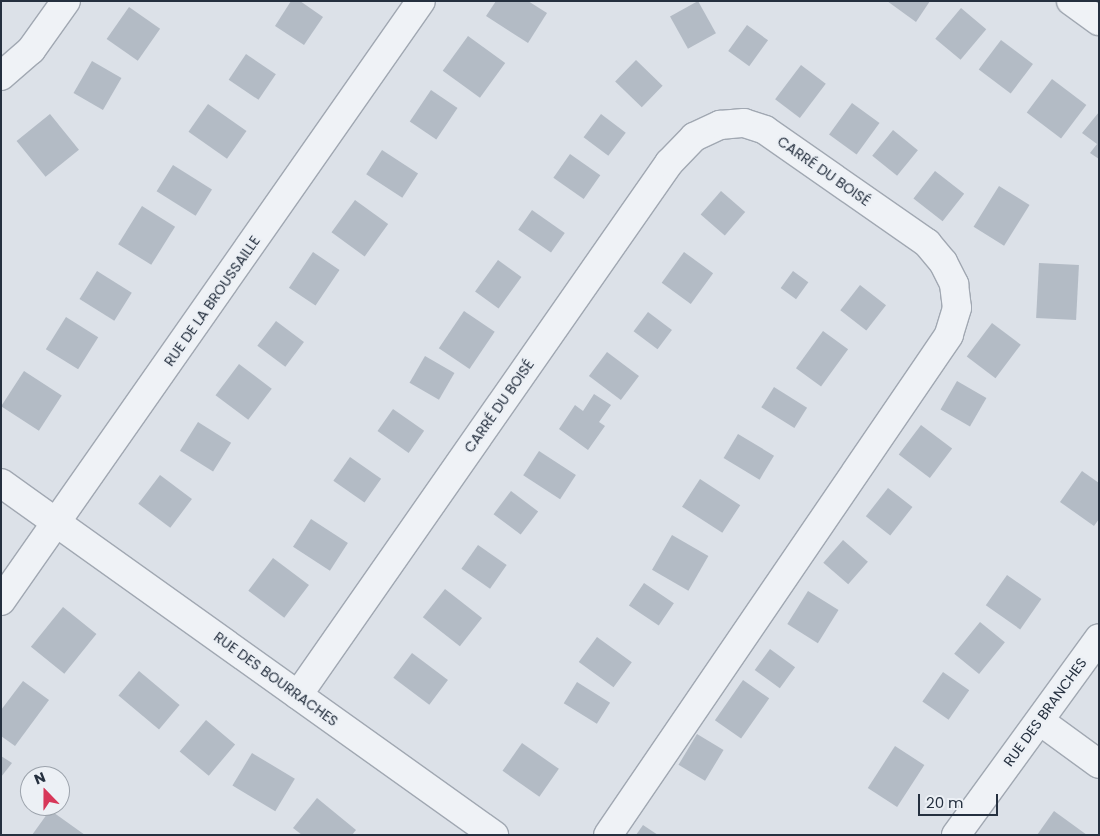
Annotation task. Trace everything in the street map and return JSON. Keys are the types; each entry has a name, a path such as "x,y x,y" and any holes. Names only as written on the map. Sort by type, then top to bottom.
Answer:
{"street":[{"path":"1,76 31,50 66,1"},
{"name":"RUE DE LA BROUSSAILLE","path":"1,601 421,1"},
{"path":"1071,1 1099,21"},
{"name":"CARRÉ DU BOISÉ","path":"298,695 669,162 694,137 720,125 744,122 765,130 927,242 943,262 954,284 957,308 949,335 608,835"},
{"name":"RUE DES BOURRACHES","path":"1,483 494,835"},
{"name":"RUE DES BRANCHES","path":"956,835 1099,638"},
{"path":"1040,721 1099,764"}],"building":[{"path":"291,1 300,1 323,17 304,45 275,26"},
{"path":"496,1 528,1 547,13 528,43 486,16"},
{"path":"698,1 716,33 688,49 670,17"},
{"path":"887,1 930,1 916,22"},
{"path":"129,7 160,29 138,61 107,39"},
{"path":"961,8 986,29 961,60 935,39"},
{"path":"747,25 768,40 749,66 728,51"},
{"path":"468,36 505,63 480,98 443,71"},
{"path":"1001,40 1033,64 1011,94 979,70"},
{"path":"246,54 276,74 259,100 229,80"},
{"path":"636,60 663,86 642,107 615,82"},
{"path":"92,61 121,78 103,110 74,93"},
{"path":"801,65 826,84 800,118 775,99"},
{"path":"1052,79 1086,105 1061,138 1027,113"},
{"path":"431,90 458,108 436,139 410,122"},
{"path":"852,103 880,123 857,155 829,135"},
{"path":"208,104 247,131 227,159 188,132"},
{"path":"1099,112 1099,159 1090,153 1097,144 1082,133"},
{"path":"50,114 79,150 46,177 17,141"},
{"path":"601,114 626,133 608,156 584,137"},
{"path":"893,130 918,150 897,176 872,156"},
{"path":"382,150 418,173 402,198 366,174"},
{"path":"570,154 600,175 584,199 553,178"},
{"path":"173,165 212,189 196,216 157,191"},
{"path":"935,171 964,194 943,221 913,199"},
{"path":"999,186 1030,205 1004,246 974,227"},
{"path":"721,191 745,212 725,235 701,214"},
{"path":"355,200 388,224 365,256 331,232"},
{"path":"142,206 175,227 151,265 118,244"},
{"path":"532,210 565,233 551,253 518,230"},
{"path":"313,252 340,270 315,306 289,288"},
{"path":"684,252 713,273 691,304 662,283"},
{"path":"498,260 521,277 499,309 475,292"},
{"path":"1039,263 1079,265 1076,320 1036,318"},
{"path":"97,271 132,293 114,321 80,299"},
{"path":"793,271 808,282 796,299 781,288"},
{"path":"860,285 886,305 866,331 840,310"},
{"path":"464,311 495,332 470,369 439,348"},
{"path":"648,312 672,330 658,349 634,331"},
{"path":"66,317 98,337 78,369 46,349"},
{"path":"276,321 304,342 285,367 257,346"},
{"path":"992,323 1021,345 995,378 967,357"},
{"path":"823,331 848,349 821,386 796,368"},
{"path":"607,352 639,376 621,400 589,376"},
{"path":"425,356 454,373 439,400 410,383"},
{"path":"239,364 272,389 248,420 216,395"},
{"path":"24,371 62,396 39,431 1,406"},
{"path":"957,381 986,398 970,427 940,410"},
{"path":"774,387 807,408 794,428 761,407"},
{"path":"594,394 611,405 599,422 605,426 588,450 559,429 575,405 583,411"},
{"path":"393,409 424,431 409,453 378,431"},
{"path":"198,422 231,443 213,472 180,451"},
{"path":"921,425 952,448 930,478 899,455"},
{"path":"738,434 774,456 760,480 724,458"},
{"path":"539,451 576,475 560,499 523,475"},
{"path":"350,457 381,479 364,503 333,481"},
{"path":"1082,471 1099,483 1099,519 1094,526 1060,502"},
{"path":"160,475 192,499 170,528 138,504"},
{"path":"700,479 740,505 722,533 682,507"},
{"path":"888,488 912,507 890,535 866,516"},
{"path":"511,491 538,511 521,535 494,514"},
{"path":"311,519 348,543 330,571 293,547"},
{"path":"672,535 708,556 688,591 652,570"},
{"path":"843,540 868,562 848,584 823,563"},
{"path":"478,545 507,565 490,589 461,569"},
{"path":"273,558 309,585 284,618 248,591"},
{"path":"1007,575 1041,599 1020,629 986,605"},
{"path":"644,583 674,603 659,626 629,605"},
{"path":"445,589 482,618 460,646 423,617"},
{"path":"808,591 839,610 818,643 787,624"},
{"path":"63,607 96,634 64,674 31,647"},
{"path":"980,622 1005,642 979,674 954,654"},
{"path":"597,637 632,662 614,687 579,662"},
{"path":"770,649 795,667 780,688 755,670"},
{"path":"412,653 448,680 429,705 393,678"},
{"path":"139,671 180,705 159,730 118,696"},
{"path":"943,672 969,690 949,720 922,701"},
{"path":"743,680 769,698 741,738 715,720"},
{"path":"23,681 49,700 15,746 1,736 1,710"},
{"path":"577,682 610,703 597,724 564,703"},
{"path":"206,720 235,744 209,776 180,751"},
{"path":"697,734 724,750 705,781 678,765"},
{"path":"522,743 559,769 539,797 502,771"},
{"path":"895,746 924,765 897,807 868,788"},
{"path":"252,753 295,779 275,811 232,786"},
{"path":"1,756 12,763 1,777"},
{"path":"317,798 356,830 352,835 302,835 293,828"},
{"path":"1054,811 1087,835 1037,835"},
{"path":"46,816 58,816 85,835 32,835"},
{"path":"643,825 658,835 636,835"}]}
